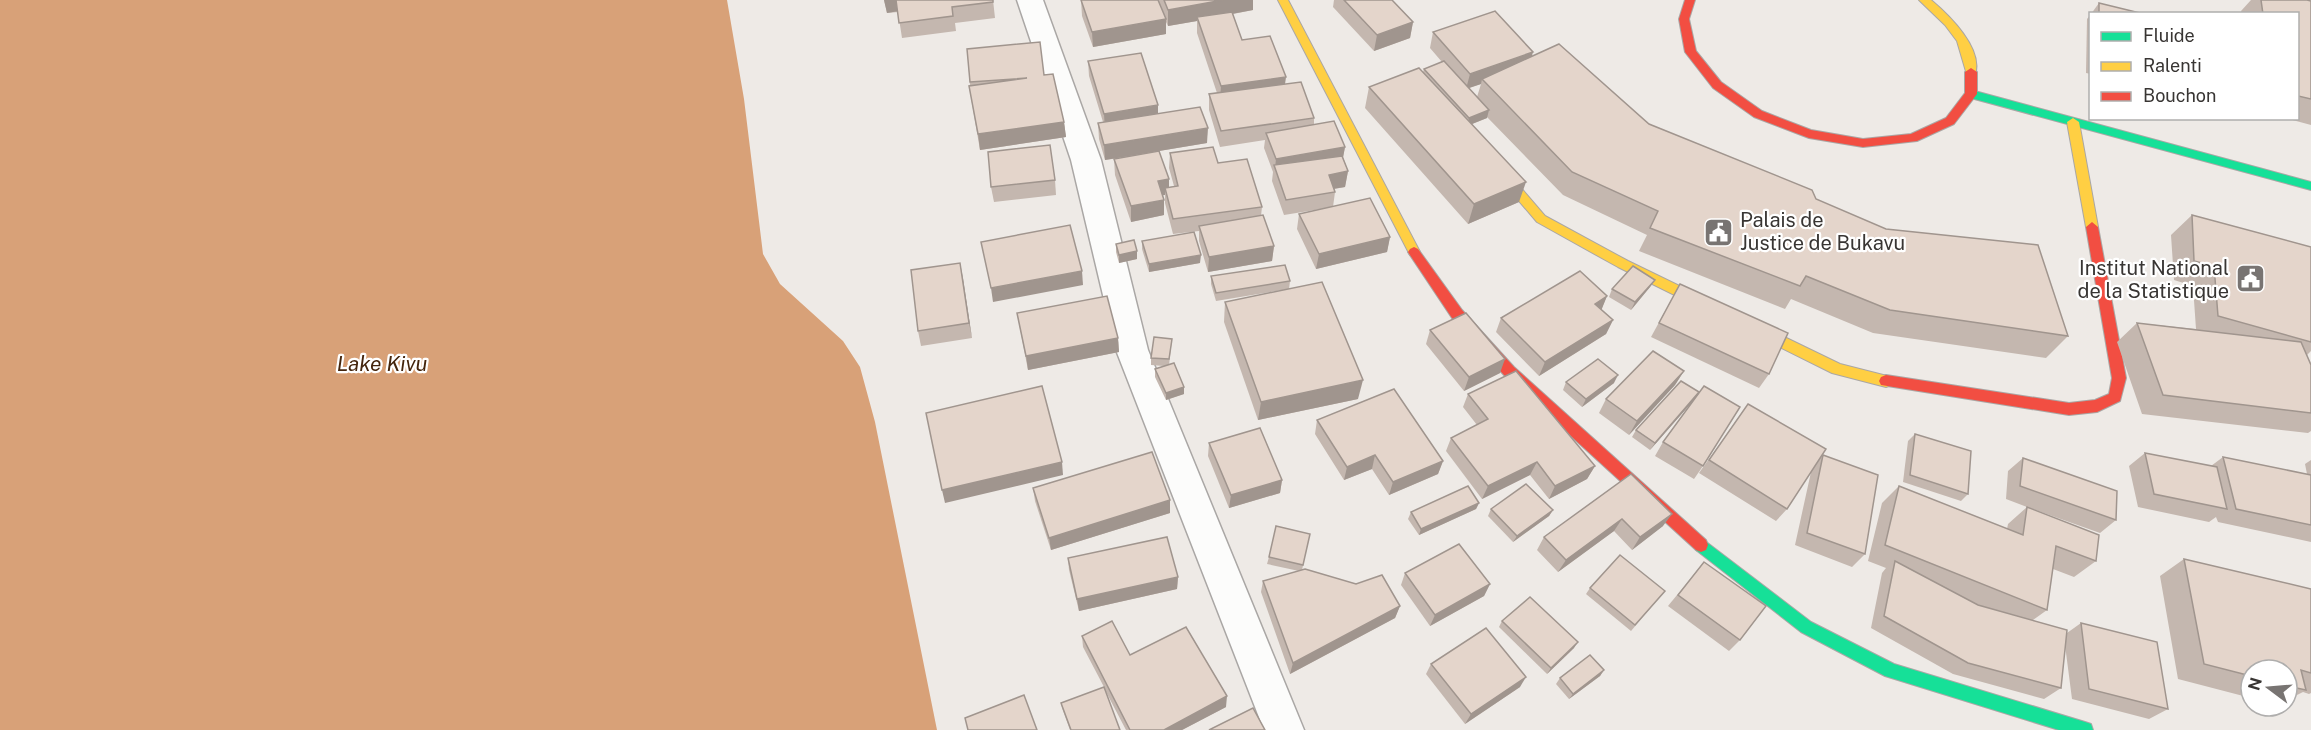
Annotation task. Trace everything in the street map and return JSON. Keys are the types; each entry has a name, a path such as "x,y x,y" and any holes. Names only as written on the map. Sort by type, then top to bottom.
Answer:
{"street":[{"path":"1030,0 1086,159 1132,350 1284,730"},
{"path":"1284,0 1418,260 1457,314 1517,379 1710,554 1806,627 1891,671 2085,730"},
{"path":"1690,0 1683,19 1691,52 1717,85 1758,114 1809,134 1863,142 1912,138 1950,121 1971,94 1971,56 1946,17 1924,0"},
{"path":"1971,94 2311,186"},
{"path":"1494,164 1541,219 1623,264 1837,369 1882,380 2069,409 2097,406 2115,397 2119,378 2073,122"}],"water":[{"name":"Lake Kivu","path":"0,0 727,0 744,99 763,254 780,284 843,341 860,367 875,422 937,730 0,730"}],"building":[{"path":"896,0 993,0 993,2 952,7 953,16 899,23"},
{"path":"1081,0 1158,0 1166,19 1092,32"},
{"path":"1164,0 1223,0 1168,10"},
{"path":"1344,0 1392,0 1413,22 1377,35"},
{"path":"2261,0 2311,1 2311,99 2299,96 2299,12 2263,12"},
{"path":"2099,3 2136,12 2099,12"},
{"path":"1495,11 1533,52 1470,74 1433,32"},
{"path":"1232,12 1242,40 1270,36 1286,77 1221,86 1197,17"},
{"path":"1040,42 1044,75 1053,74 1064,122 978,134 969,86 1027,78 970,82 967,49"},
{"path":"1559,44 1649,124 1812,190 1816,199 1886,229 2038,245 2068,336 1890,310 1806,276 1800,286 1650,228 1658,211 1572,172 1482,79"},
{"path":"1141,53 1158,105 1104,114 1088,61"},
{"path":"1444,61 1489,110 1469,118 1424,69"},
{"path":"1419,68 1526,182 1474,204 1369,87"},
{"path":"1301,82 1314,118 1221,131 1209,94"},
{"path":"1200,107 1208,128 1104,145 1098,123"},
{"path":"1334,121 1345,147 1276,159 1266,133"},
{"path":"1050,145 1055,180 991,187 988,152"},
{"path":"1213,147 1218,163 1247,159 1262,207 1173,219 1165,188 1178,186 1170,153"},
{"path":"1159,151 1169,179 1158,181 1164,200 1131,206 1114,159"},
{"path":"1342,156 1348,171 1329,175 1335,192 1286,200 1274,165"},
{"path":"1370,198 1390,237 1319,254 1299,214"},
{"path":"1263,215 1274,246 1209,257 1199,226"},
{"path":"2192,215 2311,247 2311,342 2218,316 2214,266 2194,261"},
{"path":"1070,225 1082,271 991,288 981,242"},
{"path":"1194,232 1201,255 1149,264 1142,241"},
{"path":"1134,240 1137,251 1119,255 1116,244"},
{"path":"960,263 969,323 918,331 911,270"},
{"path":"1285,265 1290,281 1216,293 1211,276"},
{"path":"1633,266 1655,280 1635,302 1612,289"},
{"path":"1580,271 1607,296 1595,304 1613,320 1545,362 1501,318"},
{"path":"1322,282 1363,380 1261,402 1225,302"},
{"path":"1680,284 1788,333 1769,374 1659,323"},
{"path":"1107,296 1118,338 1026,356 1017,313"},
{"path":"1466,313 1505,359 1469,377 1430,330"},
{"path":"2137,323 2301,342 2311,365 2311,413 2163,395"},
{"path":"1154,337 1172,339 1169,359 1151,358"},
{"path":"1653,351 1684,371 1637,421 1606,399"},
{"path":"1598,359 1618,375 1586,399 1566,382"},
{"path":"1174,363 1184,387 1166,393 1155,369"},
{"path":"1516,371 1595,466 1555,486 1537,462 1488,486 1451,438 1488,419 1468,394"},
{"path":"1681,381 1699,392 1655,443 1636,430"},
{"path":"1042,386 1062,462 942,490 926,413"},
{"path":"1704,386 1740,407 1703,466 1663,442"},
{"path":"1394,389 1443,461 1393,482 1375,455 1347,467 1317,420"},
{"path":"1748,404 1826,449 1787,509 1709,460"},
{"path":"1260,428 1282,480 1231,495 1209,443"},
{"path":"1915,434 1971,451 1968,494 1910,475"},
{"path":"1152,452 1170,500 1049,538 1033,488"},
{"path":"2145,453 2217,467 2227,509 2154,494"},
{"path":"1823,455 1878,475 1865,554 1807,533"},
{"path":"2223,457 2311,475 2311,525 2236,509"},
{"path":"2023,458 2117,491 2116,520 2020,486"},
{"path":"1631,474 1672,514 1640,537 1622,519 1566,560 1544,537"},
{"path":"1526,484 1553,510 1517,536 1491,509"},
{"path":"1468,486 1479,503 1421,529 1411,512"},
{"path":"1899,486 2023,535 2027,507 2099,535 2096,561 2056,546 2047,610 1885,545"},
{"path":"1276,526 1310,534 1303,565 1269,557"},
{"path":"1167,537 1178,577 1077,599 1068,558"},
{"path":"1459,544 1490,584 1435,615 1405,573"},
{"path":"1620,555 1665,591 1635,625 1590,588"},
{"path":"2184,559 2311,589 2311,673 2301,670 2306,690 2299,689 2299,658 2239,658 2239,673 2204,664"},
{"path":"1895,561 1978,605 2067,630 2061,688 1968,663 1884,616"},
{"path":"1704,562 1766,606 1740,640 1678,595"},
{"path":"1305,569 1356,584 1382,575 1400,606 1293,663 1263,581"},
{"path":"1530,597 1578,642 1551,668 1502,621"},
{"path":"1112,621 1130,655 1186,627 1227,696 1164,730 1130,730 1082,636"},
{"path":"2081,623 2157,642 2168,709 2089,689"},
{"path":"1486,628 1526,677 1471,714 1431,664"},
{"path":"1590,655 1604,670 1573,694 1560,678"},
{"path":"1104,687 1120,730 1071,730 1061,703"},
{"path":"1024,695 1037,730 968,730 965,718"},
{"path":"1253,708 1265,730 1209,730"}],"traffic: fast":[{"path":"1971,94 2311,186"},
{"path":"1701,545 1806,627 1891,671 2085,730"}],"traffic: slow":[{"path":"1283,0 1414,252"},
{"path":"1924,0 1949,23 1962,41 1970,61 1971,72"},
{"path":"2073,122 2092,227"},
{"path":"1494,164 1541,219 1623,264 1837,369 1886,381"}],"traffic: jam":[{"path":"1690,0 1684,19 1691,52 1717,85 1758,114 1809,134 1863,143 1913,138 1950,121 1971,94 1971,72"},
{"path":"1886,381 2069,409 2097,406 2115,397 2119,378 2092,227"},
{"path":"1414,252 1457,314 1509,371 1701,545"}],"place":[{"name":"Palais de Justice de Bukavu","path":"1719,232"},
{"name":"Institut National de la Statistique","path":"2250,279"}]}
